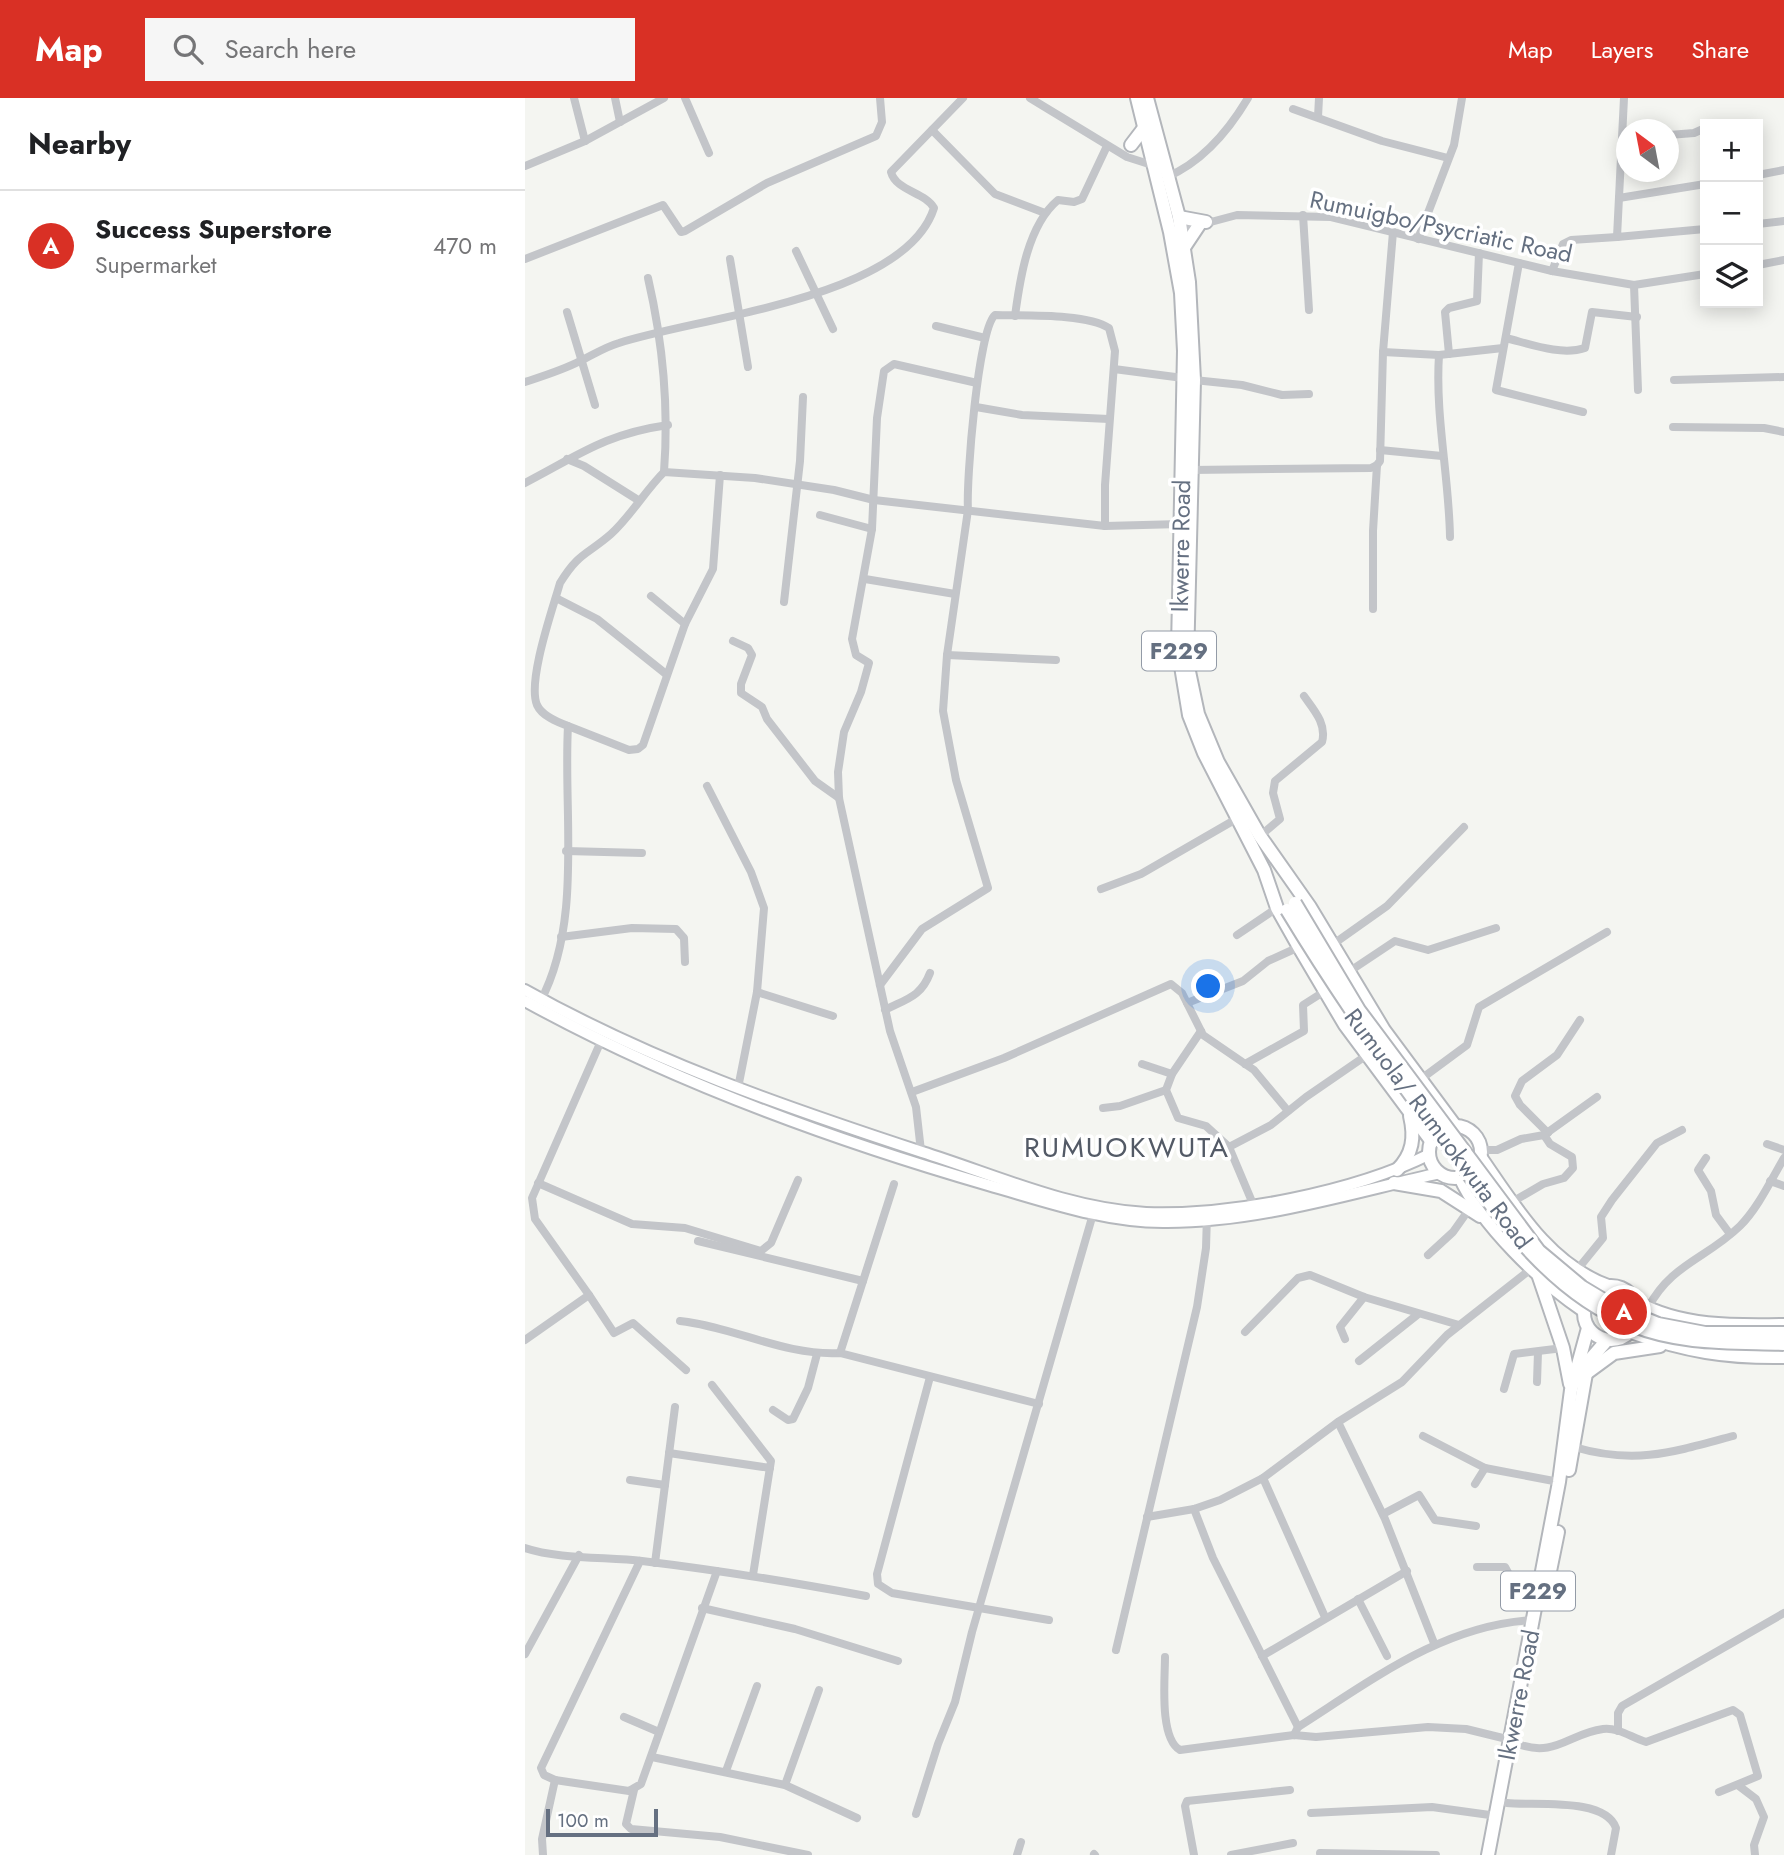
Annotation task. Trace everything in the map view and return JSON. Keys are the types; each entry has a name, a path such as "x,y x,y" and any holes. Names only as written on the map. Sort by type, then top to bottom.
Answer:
{"main road":[{"name":"Ikwerre Road","path":"1137,98 1152,165 1185,246 1191,470 1187,648 1190,678 1208,740 1260,836 1310,907 1347,973 1456,1127"},
{"name":"Ikwerre Road","path":"1147,98 1177,226 1188,379 1178,649 1183,690 1199,743 1286,907"},
{"path":"1131,145 1144,128"},
{"path":"1177,226 1203,223"},
{"path":"1185,246 1203,223"},
{"path":"1278,864 1286,907 1299,947 1367,1055 1408,1108 1431,1148 1440,1173"},
{"name":"Rumuola/ Rumuokwuta Road","path":"1286,907 1365,1019 1539,1251 1583,1287 1612,1305 1658,1324 1705,1333 1784,1333"},
{"name":"Rumuola/ Rumuokwuta Road","path":"1286,907 1378,1053 1489,1203 1540,1264 1575,1293 1630,1324 1653,1332 1708,1342 1784,1344"},
{"path":"525,990 539,1003 601,1041 661,1069 810,1127 928,1168 1093,1214 1144,1222 1301,1204 1396,1177 1431,1148 1441,1131 1456,1127 1471,1132 1481,1154 1512,1202 1549,1248 1577,1270 1608,1286 1623,1289 1636,1302 1675,1318 1709,1324 1784,1325"},
{"path":"525,1001 539,1003 677,1065 829,1123 1089,1205 1146,1213 1207,1216 1253,1204 1396,1177 1440,1173 1460,1177 1474,1170 1481,1154"},
{"path":"1396,1177 1412,1144 1413,1128 1408,1108"},
{"path":"1396,1177 1441,1191 1496,1227"},
{"path":"1460,1177 1496,1227 1535,1273 1583,1310 1588,1328 1607,1340 1617,1340 1630,1332 1637,1320 1636,1302"},
{"path":"1535,1273 1563,1348 1571,1390"},
{"path":"1583,1310 1590,1295 1608,1286"},
{"name":"Ikwerre Road","path":"1496,1855 1507,1803 1533,1620 1559,1482 1571,1390 1588,1328"},
{"path":"1630,1332 1680,1350 1734,1356 1784,1357"},
{"name":"Ikwerre Road","path":"1488,1855 1514,1742 1574,1447 1584,1375 1596,1349 1607,1340"},
{"path":"1584,1375 1614,1353 1667,1345"}],"street":[{"path":"574,98 585,141"},
{"path":"615,98 620,122"},
{"path":"525,166 585,141 664,98"},
{"path":"685,98 709,153"},
{"path":"525,259 663,205 681,232 685,231 767,183 876,136 882,122 880,98"},
{"path":"525,382 581,361 617,343 815,295 861,276 903,251 927,223 932,205 895,180 891,174 963,98"},
{"path":"1030,98 1111,148 1152,165"},
{"path":"1167,177 1188,166 1215,143 1248,98"},
{"path":"1318,117 1319,98"},
{"path":"1418,239 1454,145 1462,98"},
{"path":"1624,98 1624,119"},
{"path":"1293,109 1381,141 1448,158"},
{"path":"932,130 995,194 1045,213"},
{"path":"1679,134 1700,130"},
{"path":"1111,148 1147,143"},
{"path":"1014,316 1020,282 1045,213 1058,200 1074,202 1082,199 1111,148"},
{"path":"1763,174 1784,170"},
{"path":"1617,237 1621,182"},
{"path":"1619,198 1700,185"},
{"name":"Rumuigbo/Psycriatic Road","path":"1203,223 1237,215 1331,217 1552,271 1634,285 1700,275"},
{"path":"1303,215 1309,310"},
{"path":"1763,223 1784,221"},
{"path":"1552,271 1563,244 1571,240 1700,229"},
{"path":"1373,609 1372,572 1383,352 1394,232"},
{"path":"796,251 833,329"},
{"path":"1449,354 1445,312 1449,308 1477,301 1479,253"},
{"path":"730,259 748,367"},
{"path":"1763,264 1784,260"},
{"path":"1519,263 1496,387 1499,392 1583,412"},
{"path":"648,278 661,334 668,425 664,472 612,533 577,557 560,583 535,696 543,712 568,726 629,750 643,745 685,624 713,569 720,475"},
{"path":"1634,285 1638,390"},
{"path":"567,312 596,405"},
{"path":"1506,338 1551,349 1577,350 1585,348 1592,312 1637,317"},
{"path":"880,985 898,965 922,929 988,888 949,752 943,711 947,655 968,510 966,489 977,383 990,319 995,315 1101,323 1112,335 1114,369 1108,419 1105,526"},
{"path":"936,326 985,338"},
{"path":"1383,352 1439,355 1503,348"},
{"path":"1439,355 1437,390 1442,456 1450,497 1450,537"},
{"path":"921,1151 912,1092 885,1010 839,798 838,772 848,716 861,692 869,663 856,655 852,639 872,529 879,391 888,366 906,367 977,383"},
{"path":"1114,369 1243,385 1282,395 1309,394"},
{"path":"1674,380 1784,377"},
{"path":"784,602 803,397"},
{"path":"975,407 1023,415 1108,419"},
{"path":"525,483 620,433 668,425"},
{"path":"1673,427 1764,428 1784,432"},
{"path":"1380,450 1442,456"},
{"path":"567,459 584,466 638,500"},
{"path":"1191,470 1304,471 1371,468 1377,465"},
{"path":"664,472 720,475 796,485 874,500 1105,526 1181,524"},
{"path":"820,515 872,529"},
{"path":"865,579 955,594"},
{"path":"651,596 685,624"},
{"path":"556,598 597,619 666,674"},
{"path":"733,641 748,648 752,655 741,684 741,693 762,707 767,719 815,781 839,798"},
{"path":"947,655 1056,660"},
{"path":"1260,836 1280,820 1273,793 1275,781 1322,742 1324,735 1319,717 1304,696"},
{"path":"539,1003 561,937 568,886 568,726"},
{"path":"707,786 751,872 764,908 757,992 738,1088"},
{"path":"1101,889 1141,874 1238,818"},
{"path":"1332,945 1387,906 1464,827"},
{"path":"566,851 642,853"},
{"path":"1237,935 1286,907"},
{"path":"561,937 632,928 676,929 684,938 685,962"},
{"path":"1347,973 1395,941 1428,950 1496,928"},
{"path":"1421,1079 1468,1045 1479,1007 1607,932"},
{"path":"1187,1003 1243,981 1268,961 1299,947"},
{"path":"885,1010 913,999 922,990 930,973"},
{"path":"912,1092 1004,1058 1165,985 1178,988 1201,1031 1245,1064 1289,1111"},
{"path":"1245,1064 1304,1031 1303,1005 1325,991"},
{"path":"757,992 833,1016"},
{"path":"1512,1202 1543,1184 1564,1178 1573,1168 1572,1157 1550,1144 1538,1122 1515,1096 1522,1082 1557,1055 1580,1020"},
{"path":"1201,1031 1172,1074 1166,1090 1178,1118 1206,1126 1229,1147 1253,1204"},
{"path":"601,1041 538,1184 528,1199 535,1219 614,1333 633,1323 686,1370"},
{"path":"1229,1147 1271,1125 1367,1055"},
{"path":"1142,1063 1172,1074"},
{"path":"1103,1108 1120,1106 1166,1090"},
{"path":"1481,1154 1521,1139 1546,1134 1597,1097"},
{"path":"1521,1139 1538,1122"},
{"path":"1577,1270 1603,1238 1601,1217 1612,1200 1657,1143 1682,1130"},
{"path":"1767,1144 1784,1150"},
{"path":"1706,1157 1698,1170 1711,1191 1716,1215 1730,1234"},
{"path":"1648,1308 1665,1280 1741,1225 1784,1158"},
{"path":"538,1184 632,1224 685,1228 761,1251 771,1243 798,1180"},
{"path":"1770,1181 1784,1186"},
{"path":"840,1353 894,1184"},
{"path":"1428,1255 1453,1232 1470,1208"},
{"path":"916,1814 938,1744 955,1702 979,1609 1093,1214"},
{"path":"1116,1650 1197,1307 1206,1248 1207,1216"},
{"path":"698,1241 863,1281"},
{"path":"1147,1517 1193,1509 1220,1500 1263,1478 1338,1422 1402,1382 1459,1325 1535,1273"},
{"path":"1245,1332 1304,1276 1310,1275 1417,1315 1459,1325"},
{"path":"525,1340 589,1295"},
{"path":"1345,1339 1340,1327 1364,1297"},
{"path":"1359,1362 1417,1315"},
{"path":"680,1321 713,1325 767,1344 817,1354 840,1353 1039,1404"},
{"path":"1504,1389 1512,1356 1563,1348"},
{"path":"1537,1382 1538,1352"},
{"path":"773,1410 788,1420 793,1419 808,1388 817,1354"},
{"path":"930,1377 877,1574 878,1584 892,1593 1049,1620"},
{"path":"712,1385 771,1461 753,1576"},
{"path":"655,1563 675,1407"},
{"path":"1338,1422 1383,1514 1434,1643"},
{"path":"1423,1436 1485,1468 1559,1482"},
{"path":"1574,1447 1600,1455 1653,1457 1733,1436"},
{"path":"669,1453 770,1468"},
{"path":"1475,1484 1485,1468"},
{"path":"1263,1478 1325,1617"},
{"path":"630,1480 665,1485"},
{"path":"1383,1514 1419,1495 1435,1520 1475,1526"},
{"path":"1193,1509 1213,1558 1296,1731 1316,1737 1428,1727 1466,1729 1545,1749 1602,1729 1618,1731 1646,1742 1733,1710 1739,1715 1758,1773 1757,1779 1719,1792"},
{"path":"525,1548 553,1555 641,1561 753,1576 866,1596"},
{"path":"525,1654 579,1555"},
{"path":"635,1790 555,1780 544,1775 541,1768 641,1561"},
{"path":"1477,1567 1505,1567 1513,1582 1540,1584"},
{"path":"717,1571 652,1756 641,1784 635,1790 626,1824 631,1829 720,1837 808,1855"},
{"path":"1262,1656 1407,1571"},
{"path":"1358,1599 1387,1656"},
{"path":"702,1608 795,1629 898,1661"},
{"path":"1618,1731 1618,1713 1622,1706 1784,1613"},
{"path":"1165,1657 1164,1705 1168,1735 1177,1749 1296,1731 1434,1643 1494,1623 1533,1620"},
{"path":"726,1771 757,1686"},
{"path":"785,1785 819,1690"},
{"path":"624,1717 659,1732"},
{"path":"652,1756 785,1785 857,1818"},
{"path":"543,1855 542,1839 555,1780"},
{"path":"1738,1786 1756,1799 1763,1817 1754,1845 1755,1855"},
{"path":"1194,1855 1185,1806 1187,1801 1290,1790"},
{"path":"1507,1803 1580,1805 1598,1811 1611,1819 1616,1828 1611,1855"},
{"path":"1311,1813 1432,1807 1497,1816"},
{"path":"1017,1855 1021,1842"},
{"path":"1231,1855 1293,1843"},
{"path":"1320,1853 1436,1855"}],"place":[{"name":"Success Superstore","path":"1624,1312"}],"district":[{"name":"RUMUOKWUTA","path":"1127,1147"}]}
